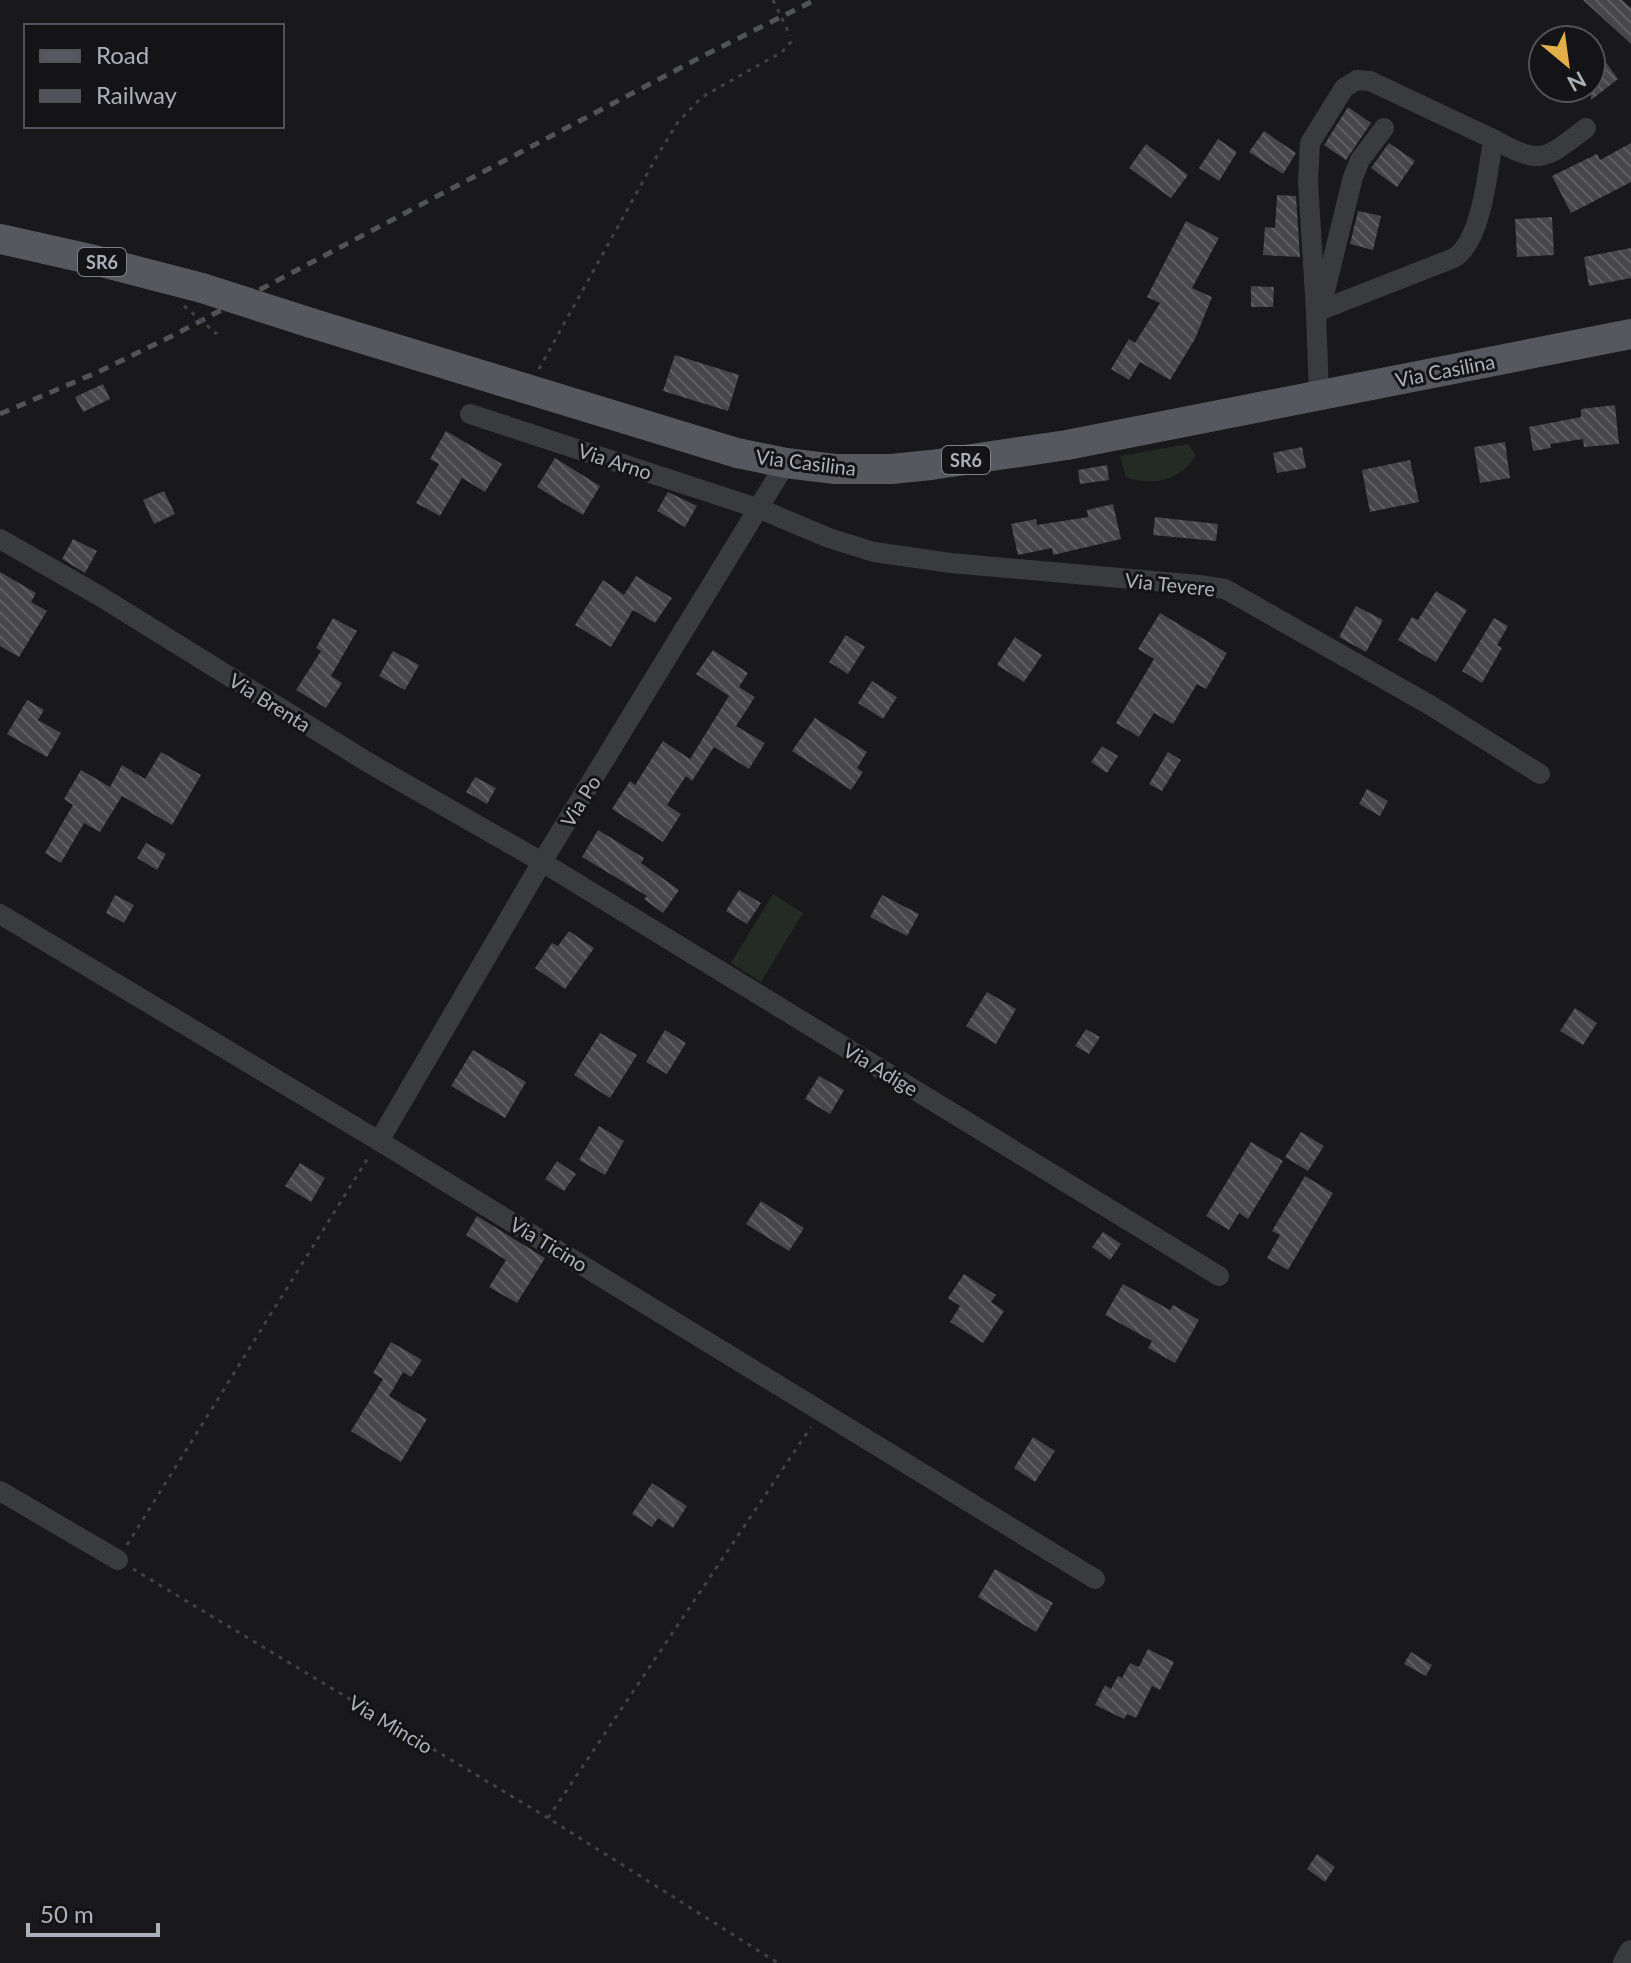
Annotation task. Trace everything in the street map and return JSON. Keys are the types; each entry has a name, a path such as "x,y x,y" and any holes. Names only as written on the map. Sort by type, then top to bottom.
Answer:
{"main road":[{"name":"Via Casilina","path":"0,239 94,260 193,297 311,323 705,444 786,463 855,470 931,465 1067,445 1631,334"}],"street":[{"path":"1319,395 1309,149 1315,131 1347,85 1357,80 1370,81 1524,155 1539,157 1554,152 1586,128"},
{"path":"1318,312 1353,177 1360,160 1384,128"},
{"path":"1318,312 1463,253 1472,238 1493,139"},
{"name":"Via Arno","path":"470,414 760,509"},
{"name":"Via Po","path":"379,1141 542,862 786,463"},
{"name":"Via Tevere","path":"760,509 829,538 884,553 951,563 1225,589 1430,705 1540,774"},
{"name":"Via Brenta","path":"0,539 98,595 369,763 542,862"},
{"name":"Via Adige","path":"542,862 1219,1276"},
{"name":"Via Ticino","path":"0,914 379,1141 1095,1579"},
{"path":"0,1491 118,1560"},
{"path":"1625,1963 1631,1952"}],"path":[{"path":"543,395 537,379 538,369 678,122 702,97 782,52 791,42 773,0"},
{"path":"193,297 217,334"},
{"path":"118,1560 379,1141"},
{"path":"548,1818 822,1411"},
{"name":"Via Mincio","path":"118,1560 548,1818 778,1963"}],"shaded area":[{"path":"1188,444 1196,455 1174,476 1155,481 1126,477 1120,456"},
{"path":"773,894 803,913 761,982 731,963"}],"building":[{"path":"1583,0 1622,0 1631,8 1631,44"},
{"path":"1607,64 1618,79 1607,88"},
{"path":"1348,107 1371,123 1346,160 1324,145"},
{"path":"1264,131 1296,153 1283,174 1249,152"},
{"path":"1218,139 1237,152 1219,181 1199,168"},
{"path":"1389,143 1415,161 1397,187 1371,168"},
{"path":"1631,143 1631,182 1571,213 1552,176 1597,154 1600,160"},
{"path":"1146,144 1188,175 1171,198 1129,168"},
{"path":"1277,195 1296,196 1300,257 1263,255 1265,227 1275,228"},
{"path":"1358,211 1381,216 1373,250 1350,244"},
{"path":"1552,217 1554,255 1517,257 1515,219"},
{"path":"1186,221 1219,238 1192,288 1212,297 1195,339 1170,380 1140,362 1129,380 1111,369 1129,339 1135,343 1160,303 1147,297"},
{"path":"1631,248 1631,278 1589,286 1584,257"},
{"path":"1251,286 1274,287 1273,307 1251,307"},
{"path":"675,355 739,375 728,411 663,391"},
{"path":"103,384 110,399 83,412 75,397"},
{"path":"1615,405 1619,444 1584,447 1583,439 1550,444 1551,448 1533,451 1529,427 1581,417 1581,409"},
{"path":"446,431 502,464 485,492 462,478 440,516 416,503 439,464 430,459"},
{"path":"1505,442 1510,478 1480,483 1474,447"},
{"path":"1302,447 1306,468 1277,473 1273,453"},
{"path":"555,458 600,486 583,515 537,487"},
{"path":"1410,460 1419,502 1370,512 1362,470"},
{"path":"1107,465 1109,480 1080,484 1078,470"},
{"path":"164,491 175,514 154,524 143,500"},
{"path":"668,492 697,506 685,527 657,511"},
{"path":"1113,504 1121,539 1053,555 1052,548 1018,555 1011,524 1036,519 1037,525 1088,517 1087,510"},
{"path":"1155,517 1218,524 1216,541 1153,535"},
{"path":"73,539 97,551 85,573 62,559"},
{"path":"0,572 36,593 31,602 47,611 19,657 0,646"},
{"path":"636,576 672,598 655,623 633,610 611,647 575,625 603,580 624,595"},
{"path":"1436,591 1467,610 1436,662 1398,640 1412,617 1418,620"},
{"path":"1356,606 1383,620 1366,652 1339,637"},
{"path":"1160,613 1227,653 1206,689 1197,684 1173,724 1154,713 1139,737 1116,723 1154,659 1138,649"},
{"path":"333,618 357,631 331,676 342,683 326,708 296,690 321,651 316,648"},
{"path":"1494,618 1508,626 1497,645 1502,648 1482,683 1462,671"},
{"path":"846,635 865,647 848,674 829,662"},
{"path":"1015,637 1042,655 1024,682 997,665"},
{"path":"713,650 748,673 739,687 755,697 736,726 765,743 749,769 714,747 692,781 686,776 667,805 681,814 663,842 612,809 630,781 635,785 663,741 690,759 729,696 696,674"},
{"path":"393,651 419,665 405,690 379,676"},
{"path":"872,681 897,697 883,719 858,703"},
{"path":"27,700 44,710 38,720 61,733 47,757 7,734"},
{"path":"815,718 867,752 857,768 863,772 851,790 792,751"},
{"path":"1102,746 1118,756 1107,773 1091,762"},
{"path":"161,752 201,775 172,825 122,796 100,832 84,823 61,863 45,853 73,805 64,799 81,770 110,787 122,765 145,779"},
{"path":"1168,752 1181,760 1162,791 1149,784"},
{"path":"475,777 496,788 487,804 466,792"},
{"path":"1367,789 1388,801 1380,816 1359,804"},
{"path":"598,830 644,858 641,863 679,890 663,913 644,899 647,896 582,857"},
{"path":"146,843 166,854 157,870 137,858"},
{"path":"739,890 761,903 747,924 726,911"},
{"path":"115,895 134,905 124,923 106,913"},
{"path":"882,895 919,914 907,936 870,917"},
{"path":"569,931 594,948 565,989 535,968 552,943 558,946"},
{"path":"987,992 1016,1009 996,1044 966,1026"},
{"path":"1575,1008 1597,1023 1583,1045 1560,1031"},
{"path":"1086,1029 1100,1037 1089,1054 1075,1046"},
{"path":"665,1030 686,1043 667,1074 646,1062"},
{"path":"600,1033 637,1055 610,1098 574,1075"},
{"path":"473,1050 526,1082 505,1118 451,1086"},
{"path":"819,1076 844,1090 830,1114 805,1099"},
{"path":"599,1126 624,1141 605,1175 579,1160"},
{"path":"1301,1132 1324,1146 1308,1171 1285,1157"},
{"path":"1251,1142 1283,1161 1248,1219 1239,1213 1229,1230 1206,1216"},
{"path":"557,1161 576,1174 564,1191 545,1179"},
{"path":"300,1163 325,1178 311,1202 285,1186"},
{"path":"1305,1176 1333,1193 1288,1270 1267,1258 1280,1235 1272,1231"},
{"path":"761,1201 804,1228 789,1251 746,1224"},
{"path":"477,1216 545,1258 517,1303 489,1287 506,1260 466,1235"},
{"path":"1103,1232 1121,1244 1110,1260 1092,1247"},
{"path":"964,1274 996,1295 991,1302 1004,1311 983,1343 950,1322 960,1306 948,1298"},
{"path":"1123,1284 1170,1310 1173,1305 1199,1320 1175,1363 1148,1348 1152,1341 1105,1315"},
{"path":"391,1342 422,1360 411,1377 403,1372 389,1396 427,1419 401,1462 351,1431 383,1379 373,1373"},
{"path":"1033,1437 1055,1451 1035,1482 1014,1468"},
{"path":"652,1483 687,1506 673,1528 658,1518 652,1527 632,1514"},
{"path":"995,1569 1053,1603 1036,1632 978,1597"},
{"path":"1148,1649 1174,1662 1160,1690 1152,1686 1136,1718 1127,1714 1124,1719 1095,1705 1105,1685 1111,1689 1130,1663 1139,1667"},
{"path":"1411,1652 1432,1665 1426,1676 1404,1664"},
{"path":"1317,1854 1335,1867 1325,1882 1307,1869"}],"railway":[{"path":"0,414 172,336 815,0"}]}
